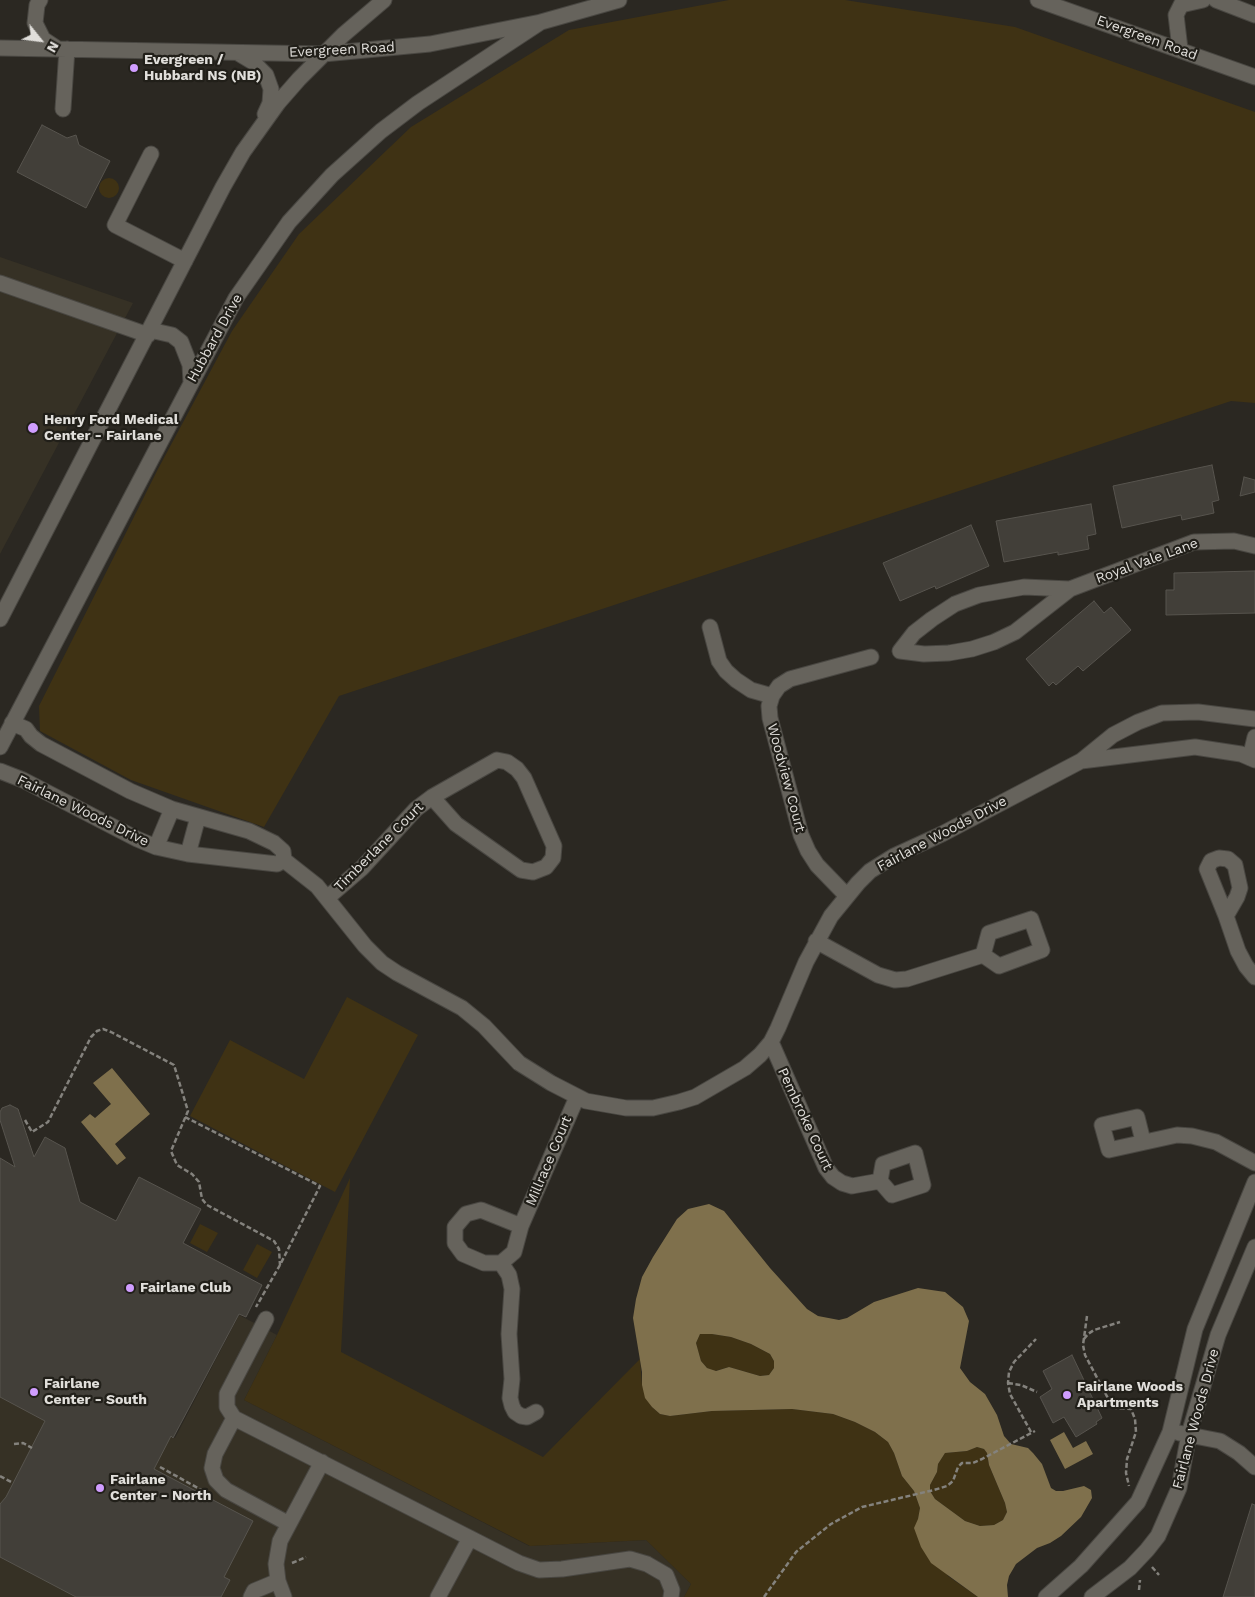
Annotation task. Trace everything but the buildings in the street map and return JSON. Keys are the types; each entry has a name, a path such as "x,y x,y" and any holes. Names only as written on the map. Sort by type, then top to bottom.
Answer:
{"street":[{"path":"40,0 37,4 35,23 43,39 62,49 63,109"},
{"path":"0,619 223,187 260,127 299,79 323,54 384,0"},
{"name":"Evergreen Road","path":"0,48 323,54 430,44 541,22 619,0"},
{"name":"Evergreen Road","path":"1038,0 1255,77"},
{"path":"1180,49 1176,14 1181,5 1203,0"},
{"path":"1216,0 1255,15"},
{"name":"Hubbard Drive","path":"0,747 236,298 290,222 332,175 381,131 418,103 541,22"},
{"path":"237,52 253,62 266,75 271,89 270,103 260,127"},
{"path":"151,154 115,225 185,261"},
{"path":"0,284 149,333 172,335 181,342 190,365 191,382"},
{"name":"Royal Vale Lane","path":"1070,589 1024,587 979,595 955,604 932,619 914,633 900,651 924,654 949,653 972,649 994,642 1015,632 1070,589 1194,542 1234,541 1255,546"},
{"path":"710,628 719,661 726,671 751,690 772,696 779,686 790,679 871,657"},
{"name":"Woodview Court","path":"772,696 769,706 770,718 801,835 817,865 846,895"},
{"name":"Fairlane Woods Drive","path":"12,723 26,729 31,736 42,744 130,791 172,809 260,835 274,843 283,851 284,860 317,886 365,946 382,962 397,973 462,1008 484,1026 519,1063 577,1097 600,1104 626,1108 653,1108 695,1097 745,1068 760,1055 778,1028 816,940 846,895 870,871 894,856 942,834 1081,761 1112,735 1138,722 1162,713 1198,712 1255,719"},
{"path":"1253,759 1255,737"},
{"name":"Fairlane Woods Drive","path":"1081,761 1195,747 1241,754 1253,759"},
{"name":"Timberlane Court","path":"327,898 362,868 416,808 432,797 497,760 507,762 518,769 524,778 554,846 553,858 546,867 533,872 521,870 456,824 432,797"},
{"name":"Fairlane Woods Drive","path":"0,771 22,780 156,847 188,854 277,864 284,860"},
{"path":"156,847 172,809"},
{"path":"188,854 198,817"},
{"path":"1226,916 1238,951 1246,966 1255,977"},
{"path":"816,940 878,975 895,980 907,979 983,954"},
{"name":"Pembroke Court","path":"770,1042 826,1168 837,1180 852,1186 880,1182"},
{"name":"Millrace Court","path":"500,1263 514,1252 521,1226 577,1097"},
{"path":"1143,1141 1177,1135 1192,1136 1216,1142 1255,1163"},
{"name":"Fairlane Woods Drive","path":"1046,1597 1080,1566 1138,1502 1170,1432 1195,1329 1255,1182"},
{"path":"521,1226 481,1210 466,1214 455,1227 455,1242 462,1254 484,1263 500,1263 509,1275 512,1290 509,1334 512,1379 510,1398 515,1412 521,1416 527,1417 536,1412"},
{"name":"Fairlane Woods Drive","path":"1092,1597 1130,1568 1158,1536 1179,1488 1189,1434 1218,1335 1255,1247"},
{"path":"260,1315 227,1394 227,1407 234,1418 519,1563 539,1570 562,1569 630,1559 647,1564 666,1575 672,1590 671,1597"},
{"path":"234,1418 215,1454 212,1468 216,1480 226,1490 289,1524"},
{"path":"1170,1432 1189,1434 1220,1442 1239,1453 1255,1467"},
{"path":"284,1597 278,1582 276,1564 280,1541 322,1462"},
{"path":"438,1597 470,1538"},
{"path":"251,1597 254,1591 278,1582"}],"path":[{"path":"25,1120 32,1132 48,1122 91,1037 96,1031 103,1029 174,1065 188,1111 171,1151 177,1165 192,1174 199,1182 202,1199 207,1205 274,1241 279,1250 280,1265"},
{"path":"185,1117 320,1186 280,1265 260,1315"},
{"path":"1087,1316 1083,1350 1085,1356 1107,1399 1116,1408 1130,1409 1135,1419 1136,1432 1127,1459 1126,1473 1130,1488 1138,1502"},
{"path":"1084,1340 1094,1330 1120,1322"},
{"path":"1031,1433 1010,1394 1008,1383 1009,1372 1014,1362 1036,1339"},
{"path":"1008,1383 1030,1388 1037,1392"},
{"path":"764,1597 796,1552 831,1524 862,1507 946,1486 953,1480 958,1467 962,1463 973,1463 982,1459 1035,1430"},
{"path":"14,1444 24,1443 32,1448"},
{"path":"0,1476 13,1483"},
{"path":"289,1565 306,1557"},
{"path":"1147,1571 1157,1563"},
{"path":"1152,1567 1158,1575"},
{"path":"1139,1590 1138,1583 1142,1576"}],"shaded area":[{"path":"729,0 845,0 1015,27 1255,112 1255,403 1231,401 339,696 264,827 131,780 40,731 39,706 158,469 232,331 299,234 411,127 569,30"},
{"path":"109,178 116,181 119,188 116,195 109,198 102,195 99,188 102,181"},
{"name":"Henry Ford Medical Center - Fairlane","path":"0,257 133,303 0,554"},
{"path":"347,997 418,1035 335,1192 190,1116 230,1040 304,1079"},
{"path":"112,1068 150,1114 115,1144 126,1158 117,1165 81,1122 90,1114 95,1118 111,1104 93,1083"},
{"path":"350,1178 341,1352 543,1457 640,1359 642,1385 652,1407 660,1414 670,1416 712,1411 792,1409 833,1414 855,1422 875,1432 888,1442 902,1476 914,1491 920,1508 918,1519 948,1576 978,1597 684,1597 691,1584 646,1540 530,1546 244,1400 277,1335"},
{"path":"709,1204 724,1211 770,1268 807,1309 818,1316 839,1320 847,1318 874,1302 918,1288 945,1292 963,1307 969,1321 960,1368 970,1382 985,1394 997,1415 1004,1436 1011,1444 1028,1448 1033,1453 1042,1464 1051,1488 1056,1491 1063,1491 1084,1486 1091,1490 1092,1498 1081,1517 1061,1536 1037,1548 1016,1564 1009,1576 1007,1585 1008,1597 978,1597 931,1563 921,1547 914,1528 920,1508 914,1491 902,1476 888,1442 875,1432 833,1414 792,1409 712,1411 670,1416 660,1414 652,1407 645,1398 642,1385 642,1372 633,1318 636,1299 642,1277 653,1257 677,1219 688,1209","holes":["700,1334 731,1337 751,1344 770,1354 774,1361 774,1368 769,1375 760,1376 729,1367 716,1371 707,1368 701,1361 696,1343","977,1447 984,1449 987,1453 989,1465 1007,1512 1003,1520 994,1525 980,1526 965,1521 935,1499 930,1491 930,1485 937,1472 938,1464 945,1453 967,1451"]},
{"path":"200,1224 218,1233 207,1252 190,1243"},
{"path":"257,1244 272,1252 257,1278 243,1270"},
{"path":"239,1315 277,1335 244,1400 529,1546 646,1540 691,1584 684,1597 0,1597 0,1347 175,1438"},
{"path":"700,1334 731,1337 751,1344 770,1354 774,1361 774,1368 769,1375 760,1376 729,1367 715,1371 707,1368 701,1361 696,1343"},
{"path":"1064,1432 1073,1448 1086,1441 1093,1454 1065,1469 1050,1440"},
{"path":"977,1447 984,1449 987,1453 989,1465 1007,1512 1003,1520 994,1525 980,1526 965,1521 935,1499 930,1491 930,1485 937,1472 938,1464 945,1453 967,1451"}],"place":[{"name":"Evergreen / Hubbard NS (NB)","path":"134,68"},
{"name":"Henry Ford Medical Center - Fairlane","path":"33,428"},
{"name":"Fairlane Club","path":"130,1288"},
{"name":"Fairlane Center - South","path":"34,1392"},
{"name":"Fairlane Woods Apartments","path":"1067,1395"},
{"name":"Fairlane Center - North","path":"100,1488"}]}
